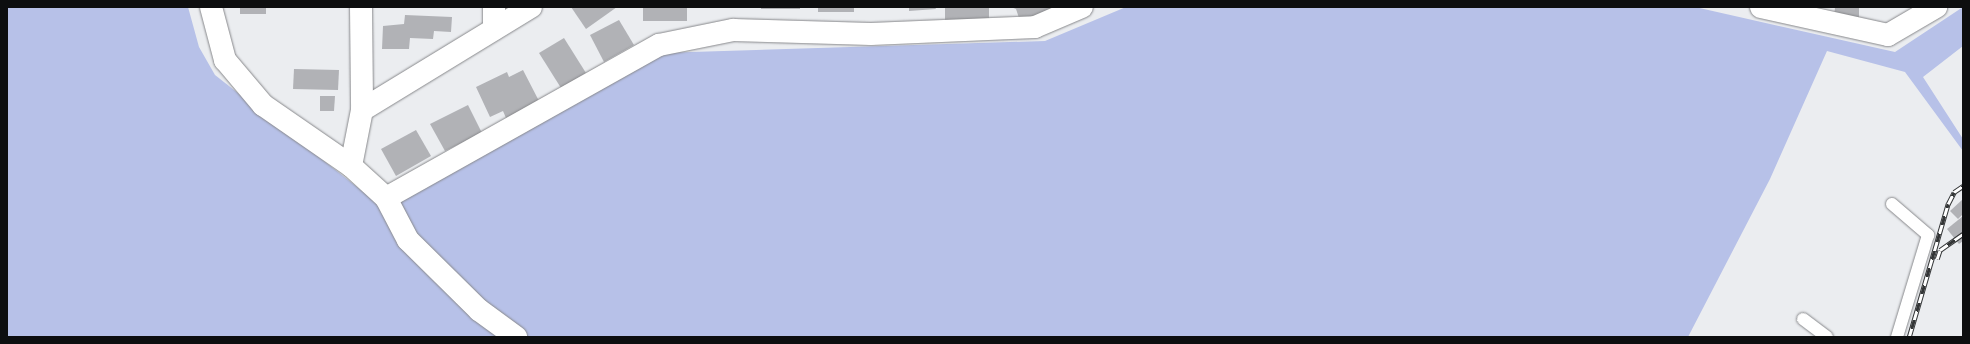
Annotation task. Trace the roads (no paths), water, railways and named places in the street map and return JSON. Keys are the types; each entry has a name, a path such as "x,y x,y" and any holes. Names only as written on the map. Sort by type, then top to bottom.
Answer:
{"street":[{"path":"211,7 225,60 263,105 351,166 386,198 408,240 479,310 516,337"},
{"path":"351,166 362,110 361,7"},
{"path":"494,7 494,29"},
{"path":"362,110 531,7"},
{"path":"386,198 659,45 733,30 871,34 1035,27 1082,7"},
{"path":"1761,7 1888,35 1936,7"}],"lane":[{"path":"1892,204 1928,235 1897,337"},
{"path":"1802,319 1828,337"}],"railway":[{"path":"1909,337 1948,204 1954,192 1963,186"},
{"path":"1937,259 1940,250 1963,234"}]}
